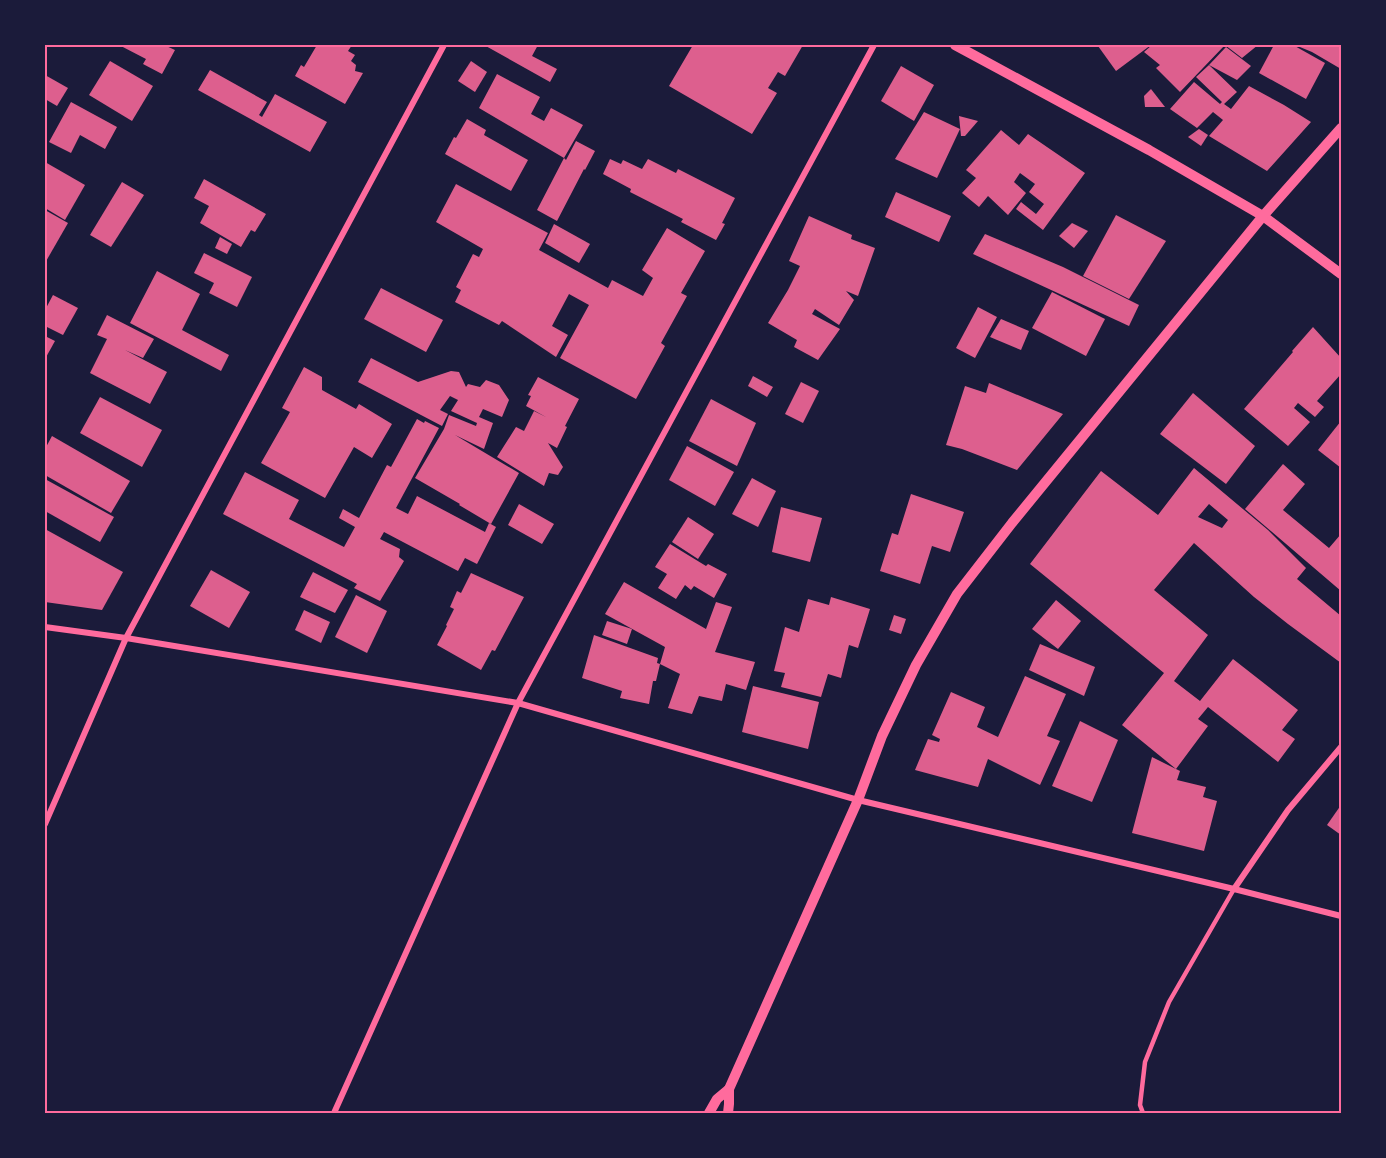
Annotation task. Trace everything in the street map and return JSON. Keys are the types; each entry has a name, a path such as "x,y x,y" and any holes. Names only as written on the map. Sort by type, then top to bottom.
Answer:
{"street":[{"path":"45,824 126,638 444,45"},
{"path":"334,1113 518,703 874,45"},
{"path":"955,45 1149,150 1263,216 1341,274"},
{"path":"728,1113 729,1089 858,800 882,736 916,665 957,594 1012,523 1263,216 1341,128"},
{"path":"45,627 126,638 518,703 858,800 1341,916"},
{"path":"1234,889 1288,810 1341,747"},
{"path":"709,1113 717,1099 729,1089"}],"lane":[{"path":"1143,1113 1140,1104 1145,1062 1169,1002 1234,889"}],"building":[{"path":"119,45 164,45 175,50 162,74 143,64 146,59"},
{"path":"317,45 352,45 348,51 355,55 351,61 356,65 355,71 363,73 345,104 295,76 301,65 304,67"},
{"path":"484,45 538,45 532,56 557,69 550,82"},
{"path":"693,45 803,45 785,76 778,72 768,88 777,93 752,134 669,86"},
{"path":"1151,45 1116,71 1098,46"},
{"path":"1152,45 1225,45 1180,92 1156,68 1160,65 1144,52"},
{"path":"1225,45 1258,45 1242,58"},
{"path":"1274,45 1293,45 1325,63 1306,99 1259,73"},
{"path":"1295,45 1341,45 1341,69 1312,52"},
{"path":"1226,47 1251,66 1237,80 1209,65"},
{"path":"110,61 153,86 132,121 89,95"},
{"path":"471,61 487,72 475,92 458,81"},
{"path":"1209,65 1237,92 1224,104 1231,109 1249,86 1311,122 1267,171 1209,136 1223,120 1213,112 1197,128 1170,109 1194,82 1220,104 1222,102 1196,77"},
{"path":"901,66 934,85 914,121 881,101"},
{"path":"210,70 267,102 259,115 262,117 275,94 327,122 310,152 198,90"},
{"path":"497,74 540,97 531,114 544,121 551,108 583,125 564,158 479,108"},
{"path":"45,75 68,88 57,106 45,99"},
{"path":"1151,89 1165,107 1145,107 1144,96"},
{"path":"71,102 117,127 105,149 80,135 71,153 49,142"},
{"path":"924,112 960,129 937,178 895,159"},
{"path":"959,116 978,121 965,136 961,136"},
{"path":"467,119 486,130 484,135 528,160 511,191 445,154"},
{"path":"1199,129 1208,135 1201,146 1188,137"},
{"path":"1001,130 1019,145 1028,134 1085,173 1043,230 1016,209 1021,202 1036,214 1044,204 1029,192 1035,184 1020,173 1014,182 1026,193 1008,215 988,196 979,207 962,193 976,178 966,170"},
{"path":"576,141 595,151 557,221 537,210 564,158 566,160"},
{"path":"610,159 621,164 623,160 642,169 648,159 676,173 678,169 735,198 716,240 681,222 683,219 630,192 631,189 603,174"},
{"path":"45,162 85,185 65,220 45,208"},
{"path":"204,179 266,214 255,232 251,230 241,247 200,223 209,206 194,198"},
{"path":"122,182 144,195 111,247 90,235"},
{"path":"456,184 548,233 539,250 608,288 612,280 643,296 653,278 642,270 667,228 705,251 681,293 687,296 661,343 665,346 636,399 560,358 589,305 569,294 552,326 568,335 556,357 502,321 499,325 455,302 461,290 456,287 473,254 479,257 483,249 436,222"},
{"path":"896,192 951,216 939,242 885,217"},
{"path":"45,210 68,223 45,263"},
{"path":"1116,215 1166,241 1129,299 1083,276"},
{"path":"809,216 852,235 851,239 875,248 858,296 846,291 854,300 839,325 815,309 812,314 840,329 818,360 794,347 797,340 768,323 800,266 789,261"},
{"path":"1072,223 1088,231 1074,248 1059,236"},
{"path":"554,224 590,244 579,263 545,243"},
{"path":"985,234 1063,267 1139,305 1129,326 973,254"},
{"path":"220,237 232,244 227,254 215,248"},
{"path":"204,253 252,277 237,307 209,293 214,283 194,273"},
{"path":"157,271 200,294 182,330 229,355 221,371 130,323"},
{"path":"381,288 443,320 426,352 364,319"},
{"path":"1052,292 1105,319 1086,356 1032,328"},
{"path":"53,295 78,308 63,335 45,326 45,310"},
{"path":"978,307 997,317 975,358 956,348"},
{"path":"107,315 154,339 143,358 125,350 167,372 150,404 90,373 107,339 97,335"},
{"path":"1001,319 1029,331 1021,350 990,337"},
{"path":"1313,327 1341,358 1341,374 1317,401 1324,407 1315,417 1298,403 1294,408 1310,422 1288,446 1244,409"},
{"path":"45,336 55,341 45,359"},
{"path":"371,358 418,382 451,371 459,372 466,387 468,384 480,387 486,380 499,385 509,400 502,417 483,409 479,417 493,423 484,449 455,435 519,473 491,524 415,478 444,429 449,415 476,426 477,423 451,411 458,400 450,396 440,410 448,414 442,426 358,382"},
{"path":"304,367 322,377 322,390 356,409 359,404 392,424 372,458 354,447 325,498 261,463 290,412 282,408"},
{"path":"753,376 773,387 767,397 748,386"},
{"path":"538,377 579,399 557,448 548,443 563,467 558,475 549,473 544,486 497,457 516,427 524,431 534,411 546,417 526,406 531,396 528,395"},
{"path":"801,382 819,391 803,423 785,414"},
{"path":"989,383 1063,414 1017,470 946,445 965,386 986,393"},
{"path":"1193,393 1255,446 1226,484 1160,434"},
{"path":"100,397 162,430 142,467 80,433"},
{"path":"711,399 756,423 737,466 689,441"},
{"path":"417,419 439,428 396,508 408,514 417,496 485,532 489,523 496,527 477,564 465,558 458,571 384,532 380,539 400,549 399,557 404,561 380,601 354,588 357,584 223,514 245,472 299,500 289,519 344,547 355,527 339,518 343,509 359,518 387,465 391,467"},
{"path":"1341,421 1341,468 1318,450"},
{"path":"52,436 130,481 111,513 45,475 45,449"},
{"path":"687,446 734,472 715,506 669,480"},
{"path":"1283,464 1305,484 1283,510 1329,548 1341,534 1341,591 1245,509"},
{"path":"1194,468 1268,530 1306,568 1297,579 1341,616 1341,663 1254,597 1194,543 1154,590 1208,635 1174,681 1200,701 1233,659 1298,710 1282,730 1295,739 1278,762 1208,707 1198,719 1208,726 1176,769 1122,725 1164,673 1030,564 1101,471 1158,515","holes":["1209,504 1228,520 1222,528 1198,517"]},
{"path":"752,478 776,491 758,527 732,514"},
{"path":"45,479 114,517 100,542 45,511"},
{"path":"911,494 964,512 950,552 932,546 920,584 880,571 892,533 898,535"},
{"path":"519,504 554,524 542,544 508,525"},
{"path":"781,507 822,518 810,562 772,552"},
{"path":"688,517 714,534 698,559 672,542"},
{"path":"45,529 123,572 102,610 45,602"},
{"path":"670,544 706,566 708,564 727,574 714,598 694,586 691,590 685,585 676,599 658,588 667,574 655,567"},
{"path":"211,570 250,592 229,628 190,606"},
{"path":"313,572 348,590 335,613 300,597"},
{"path":"471,573 524,597 495,651 492,650 481,670 437,645 454,609 450,607 457,591 461,593"},
{"path":"624,582 706,629 716,602 732,607 715,652 755,662 746,690 726,684 722,701 699,696 692,714 668,708 680,674 660,664 665,647 605,614"},
{"path":"356,595 387,611 367,653 335,637"},
{"path":"831,597 870,609 858,648 849,645 841,678 828,674 821,697 781,687 785,673 774,671 785,627 799,632 808,599 829,605"},
{"path":"1056,600 1081,621 1058,649 1032,629"},
{"path":"304,610 330,622 321,643 295,630"},
{"path":"894,615 906,619 901,634 889,630"},
{"path":"607,621 632,629 627,644 602,635"},
{"path":"594,635 658,658 657,663 660,664 656,681 653,681 649,704 620,698 622,691 582,678"},
{"path":"1040,644 1095,667 1084,696 1029,670"},
{"path":"1025,676 1066,694 1047,736 1060,741 1040,785 988,759 978,787 915,770 928,739 939,742 940,739 932,735 951,692 985,707 977,727 998,737"},
{"path":"753,686 819,702 808,749 742,732"},
{"path":"1080,721 1118,740 1092,802 1052,786"},
{"path":"1152,757 1180,771 1177,780 1206,787 1203,797 1217,801 1204,851 1132,833"},
{"path":"1341,805 1341,835 1327,825"}]}
